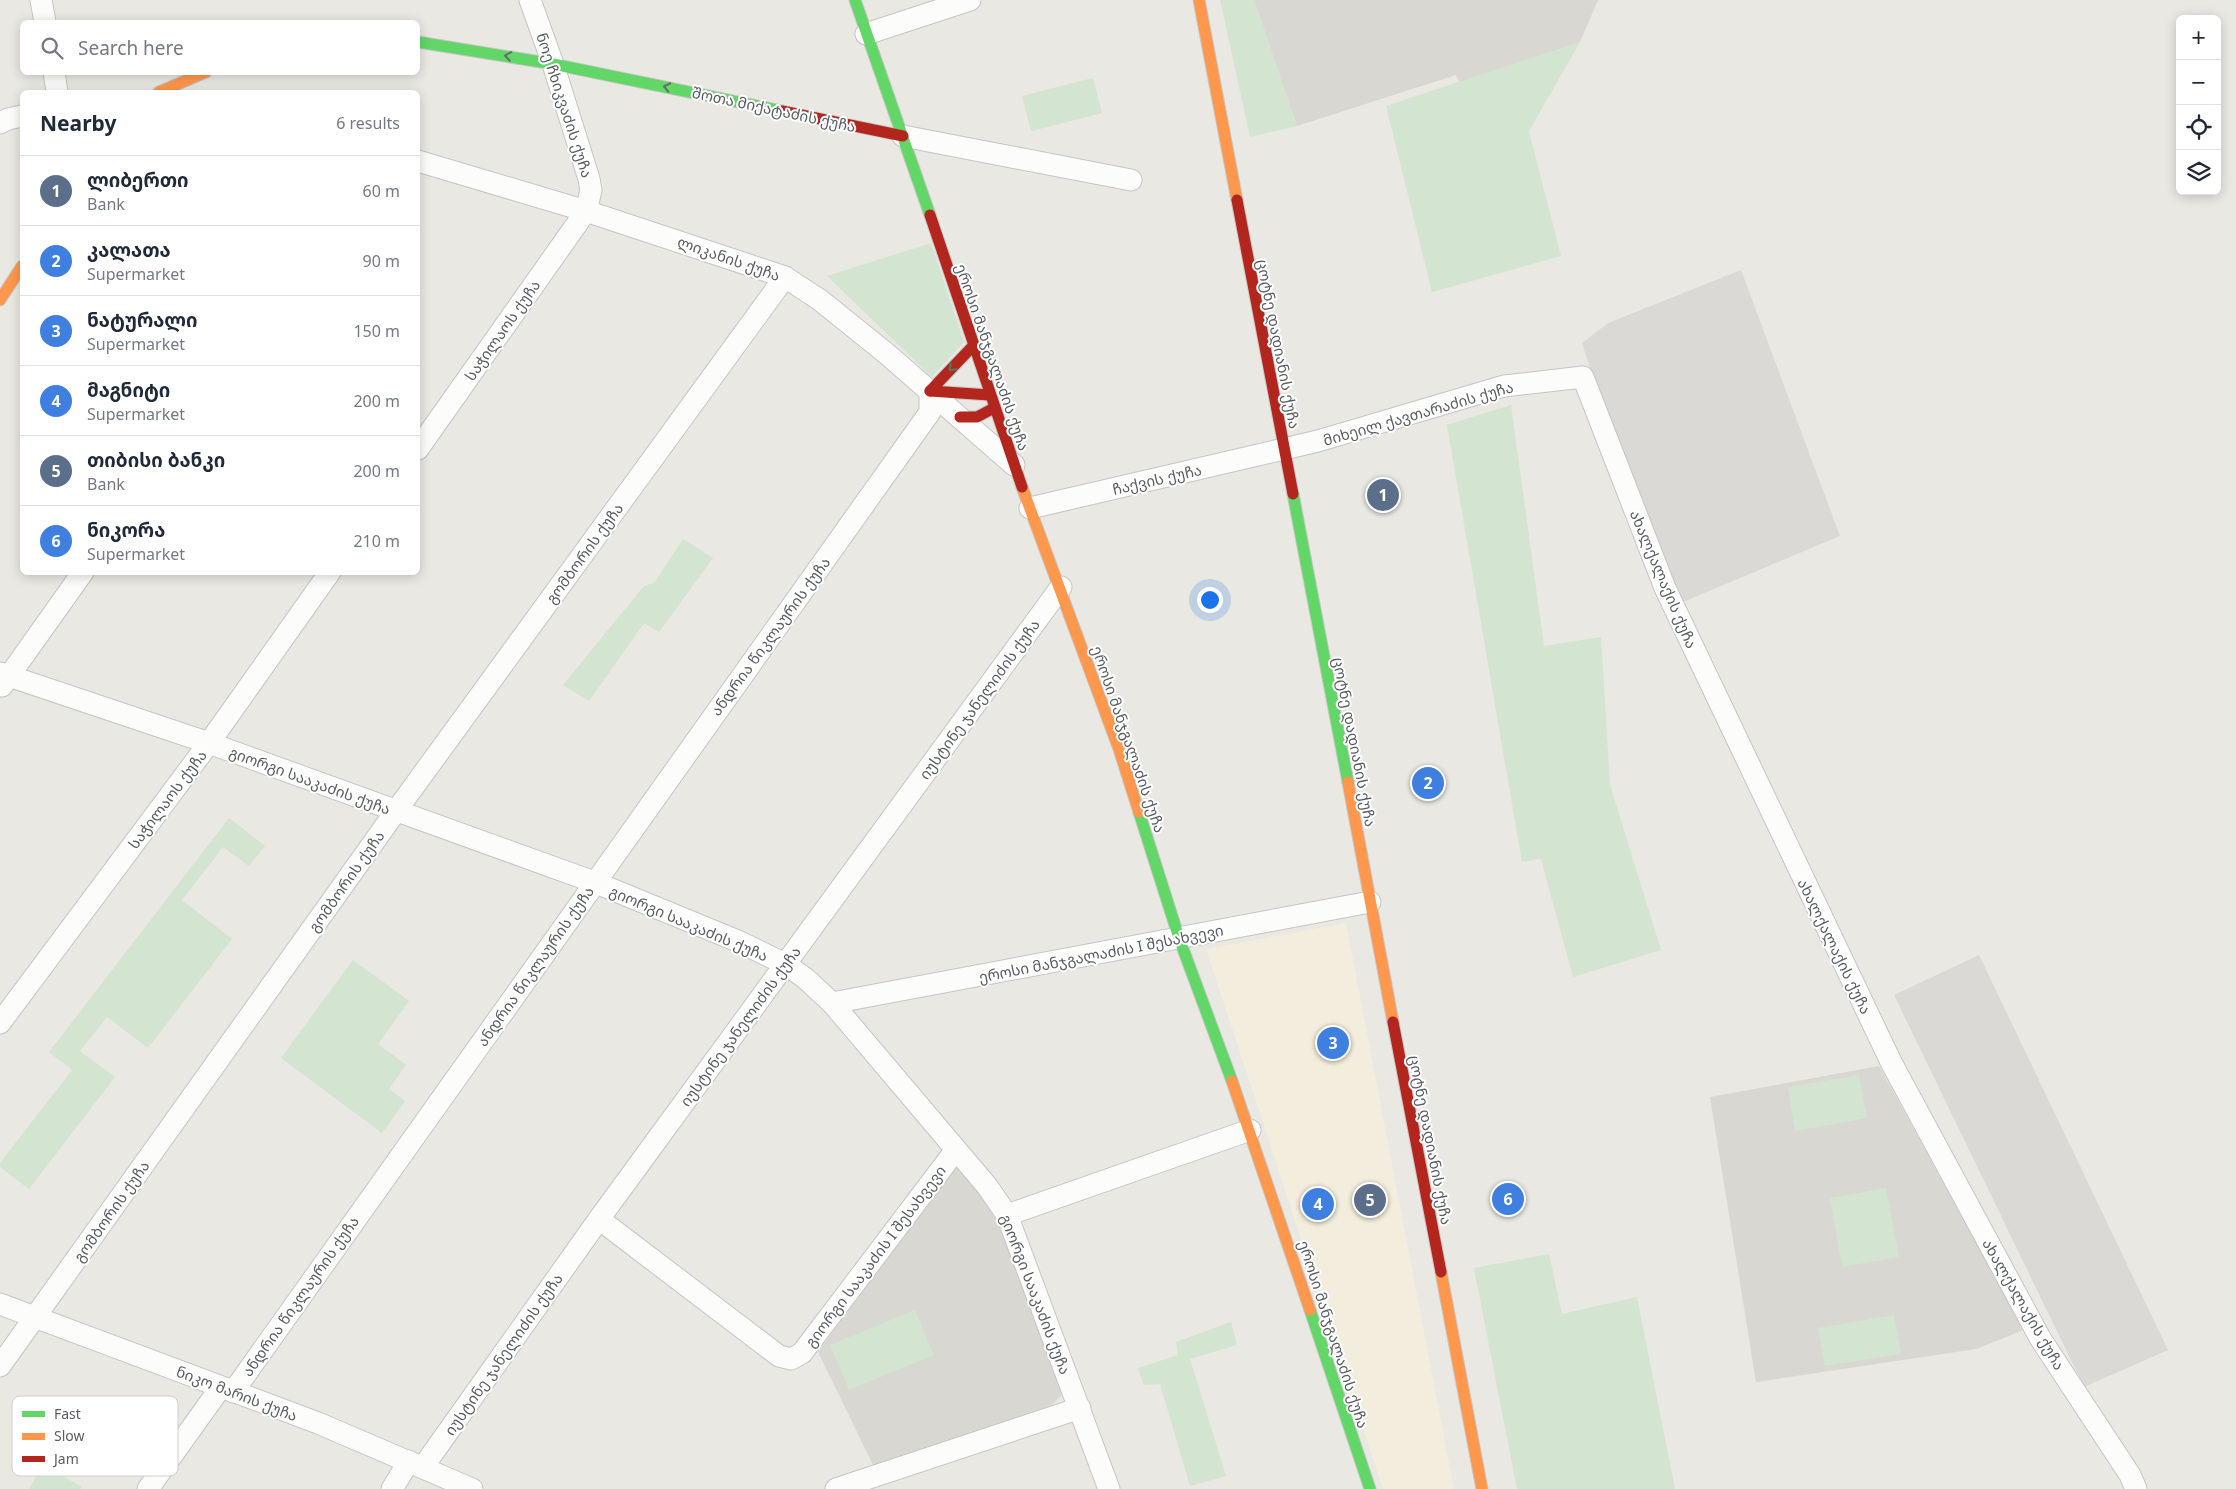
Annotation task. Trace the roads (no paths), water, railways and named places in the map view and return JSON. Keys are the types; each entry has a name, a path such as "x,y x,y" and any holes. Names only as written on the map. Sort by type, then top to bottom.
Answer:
{"street":[{"path":"40,0 45,20"},
{"name":"ნოე ჩხიკვაძის ქუჩა","path":"530,0 553,64 589,179 591,190 586,211"},
{"name":"ეროსი მანჯგალაძის ქუჩა","path":"855,0 904,136 1014,465 1120,749 1180,938 1250,1130 1370,1489"},
{"path":"866,34 970,0"},
{"name":"ცოტნე დადიანის ქუჩა","path":"1199,0 1482,1489"},
{"name":"შოთა მიქატაძის ქუჩა","path":"420,42 553,64 904,136 1131,180"},
{"path":"54,75 57,90"},
{"path":"164,90 199,75"},
{"name":"ლიკანის ქუჩა","path":"420,162 586,211 785,277 820,300 930,391 1014,465"},
{"name":"საჭილაოს ქუჩა","path":"420,446 586,211"},
{"path":"0,300 20,269"},
{"name":"გომბორის ქუჩა","path":"0,1366 396,812 785,277"},
{"path":"930,391 973,346"},
{"name":"მიხეილ ქავთარაძის ქუჩა","path":"1284,449 1362,429 1504,386 1583,377"},
{"name":"ახალქალაქის ქუჩა","path":"1583,377 1664,588 1892,1064 2040,1338 2130,1475 2136,1489"},
{"path":"930,391 990,395"},
{"name":"ანდრია წიკლაურის ქუჩა","path":"178,1451 227,1390 930,412 930,391"},
{"path":"960,417 977,417 994,408"},
{"name":"ჩაქვის ქუჩა","path":"1030,508 1284,449"},
{"path":"3,679 81,575"},
{"name":"საჭილაოს ქუჩა","path":"0,1023 209,743 328,575"},
{"name":"იუსტინე ჯანელიძის ქუჩა","path":"392,1489 416,1464 599,1219 1061,587"},
{"name":"გიორგი სააკაძის ქუჩა","path":"3,679 209,743 594,882 740,942 785,964 805,978 832,1003 955,1151 987,1186 1007,1215 1109,1489"},
{"name":"ეროსი მანჯგალაძის I შესახვევი","path":"832,1003 1370,902"},
{"path":"1007,1215 1250,1130"},
{"name":"გიორგი სააკაძის I შესახვევი","path":"599,1219 779,1356 791,1359 802,1353 955,1151"},
{"name":"ნიკო მარის ქუჩა","path":"0,1304 318,1423 472,1489"},
{"path":"836,1489 1080,1408"},
{"name":"ანდრია წიკლაურის ქუჩა","path":"148,1489 158,1476"}],"place":[{"name":"ლიბერთი","path":"1383,495"},
{"name":"კალათა","path":"1428,783"},
{"name":"ნატურალი","path":"1333,1043"},
{"name":"ნიკორა","path":"1508,1199"},
{"name":"თიბისი ბანკი","path":"1370,1200"},
{"name":"მაგნიტი","path":"1318,1204"}]}
